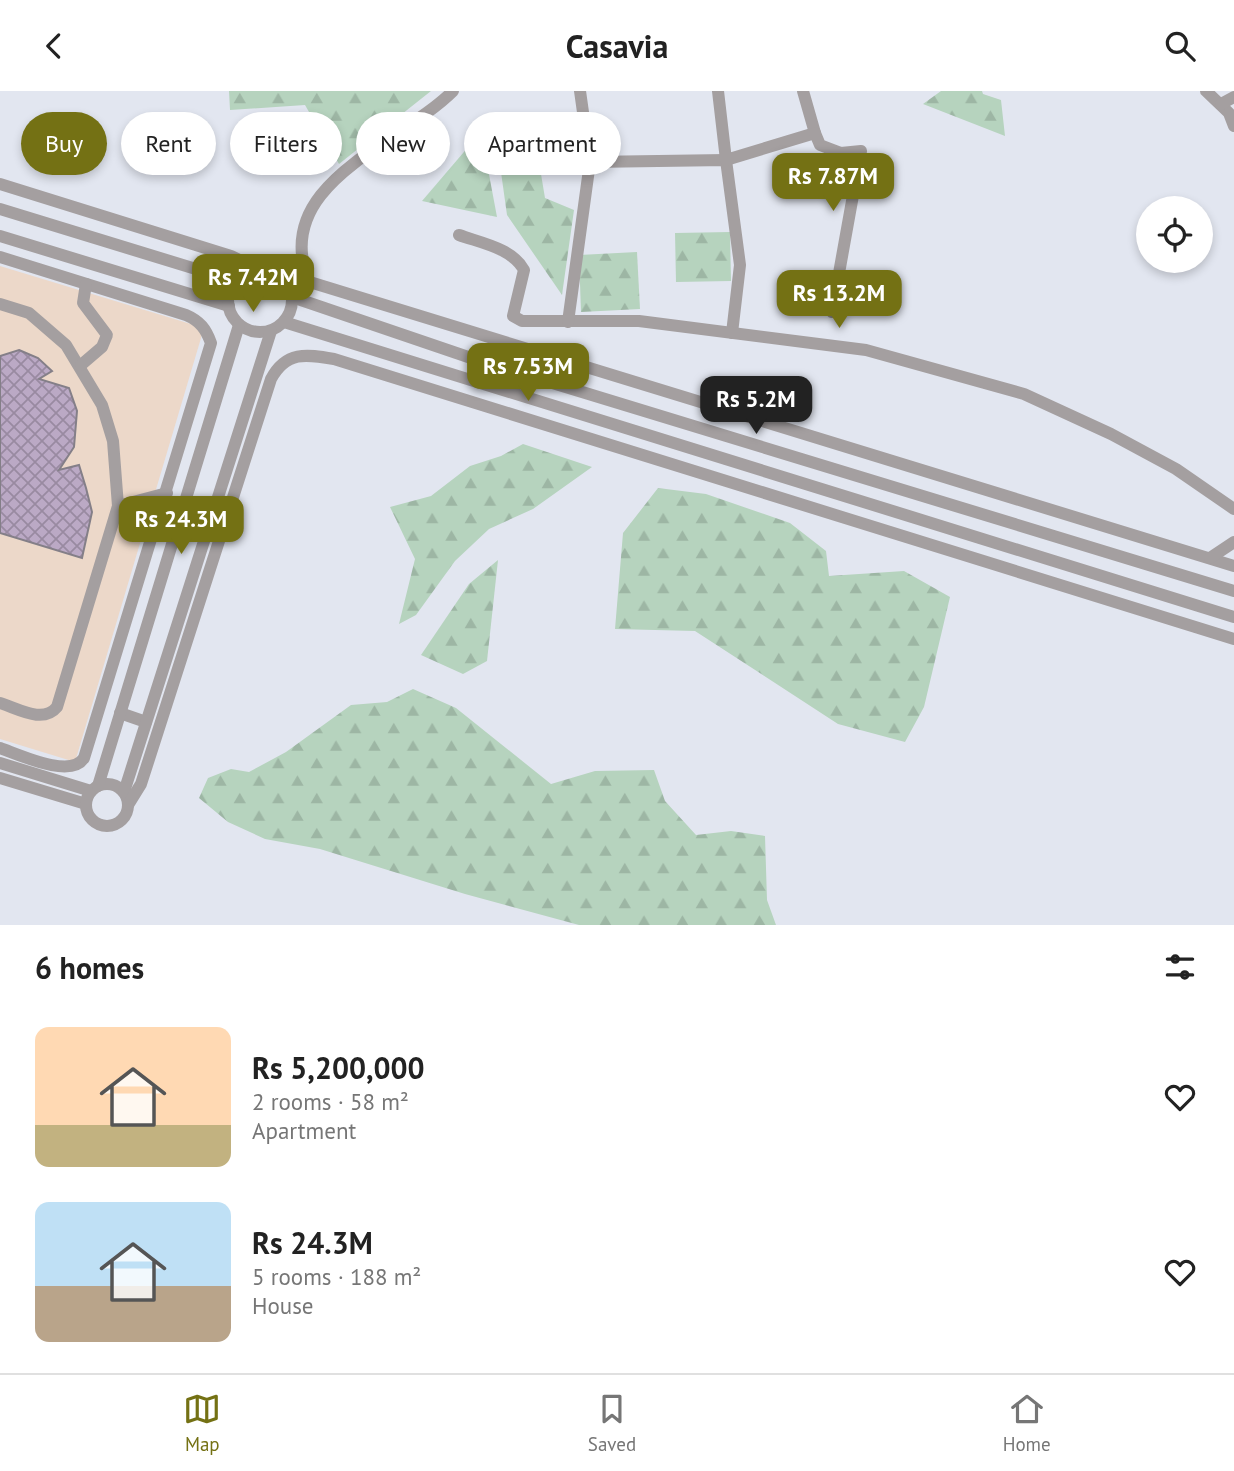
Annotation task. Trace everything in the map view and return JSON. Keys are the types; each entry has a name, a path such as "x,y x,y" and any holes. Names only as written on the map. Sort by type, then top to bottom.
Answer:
{"street":[{"path":"309,282 298,247 305,222 315,204 352,164 423,117 453,91"},
{"path":"580,91 583,112"},
{"path":"718,91 740,265 732,333"},
{"path":"803,91 820,145 841,153 861,151 832,312"},
{"path":"1206,91 1221,104 1234,126"},
{"path":"1221,104 1234,97"},
{"path":"621,162 726,160 815,133"},
{"path":"568,322 588,175"},
{"path":"0,184 231,256 256,268 276,272 284,278 309,282 1234,566"},
{"path":"0,209 235,281"},
{"path":"459,235 511,254 521,264 524,270 513,316 522,321 639,321 866,350 1024,394 1111,434 1176,469 1234,509"},
{"path":"0,236 229,306"},
{"path":"0,257 186,314 197,320 207,331 210,354 85,758 76,767 64,768 0,748"},
{"path":"256,268 235,281 229,296 229,306 239,325 260,333 271,331 284,322 292,307 292,297 284,278"},
{"path":"80,365 102,347 107,335 83,303 86,284"},
{"path":"292,297 474,359 1234,591"},
{"path":"0,304 29,313 45,325 80,365 102,405 113,440 118,506 57,706 51,714 42,717 0,703"},
{"path":"284,322 1234,617"},
{"path":"86,804 120,713 239,325"},
{"path":"128,805 124,792 271,331"},
{"path":"0,778 86,804 93,820 105,826 118,823 141,784 271,379 283,362 295,356 334,359 1234,639"},
{"path":"118,506 167,493"},
{"path":"1210,558 1234,542"},
{"path":"120,713 146,722"},
{"path":"0,763 94,788 112,784 124,792"}],"shaded area":[{"path":"0,266 204,328 75,762 0,739"}],"green space":[{"path":"229,91 431,91 405,112 356,112 356,151 342,162 342,112 309,112 305,105 230,110"},
{"path":"941,91 982,91 983,94 1001,100 1005,136 923,104"},
{"path":"464,152 464,175 489,175 497,217 422,201 444,175 450,175 450,168"},
{"path":"501,175 541,175 545,198 574,210 562,295 507,215"},
{"path":"730,232 731,281 676,282 675,233"},
{"path":"637,252 640,309 581,312 579,255"},
{"path":"523,444 592,467 533,509 489,529 455,561 416,615 399,624 415,559 390,507 431,496 470,466 501,456"},
{"path":"658,488 706,494 790,523 826,551 829,576 904,571 950,597 924,707 905,742 838,724 695,631 615,629 623,533"},
{"path":"498,560 487,661 463,674 421,655 469,584"},
{"path":"413,689 456,708 551,784 595,771 654,770 665,801 696,835 731,831 765,836 767,900 776,925 579,925 465,894 320,849 265,839 228,822 199,798 208,778 231,769 249,772 286,752 351,705 387,702"}],"building":[{"path":"19,350 38,358 52,371 39,379 69,388 77,411 74,447 59,470 79,465 86,488 92,512 82,558 0,533 0,356"}]}
